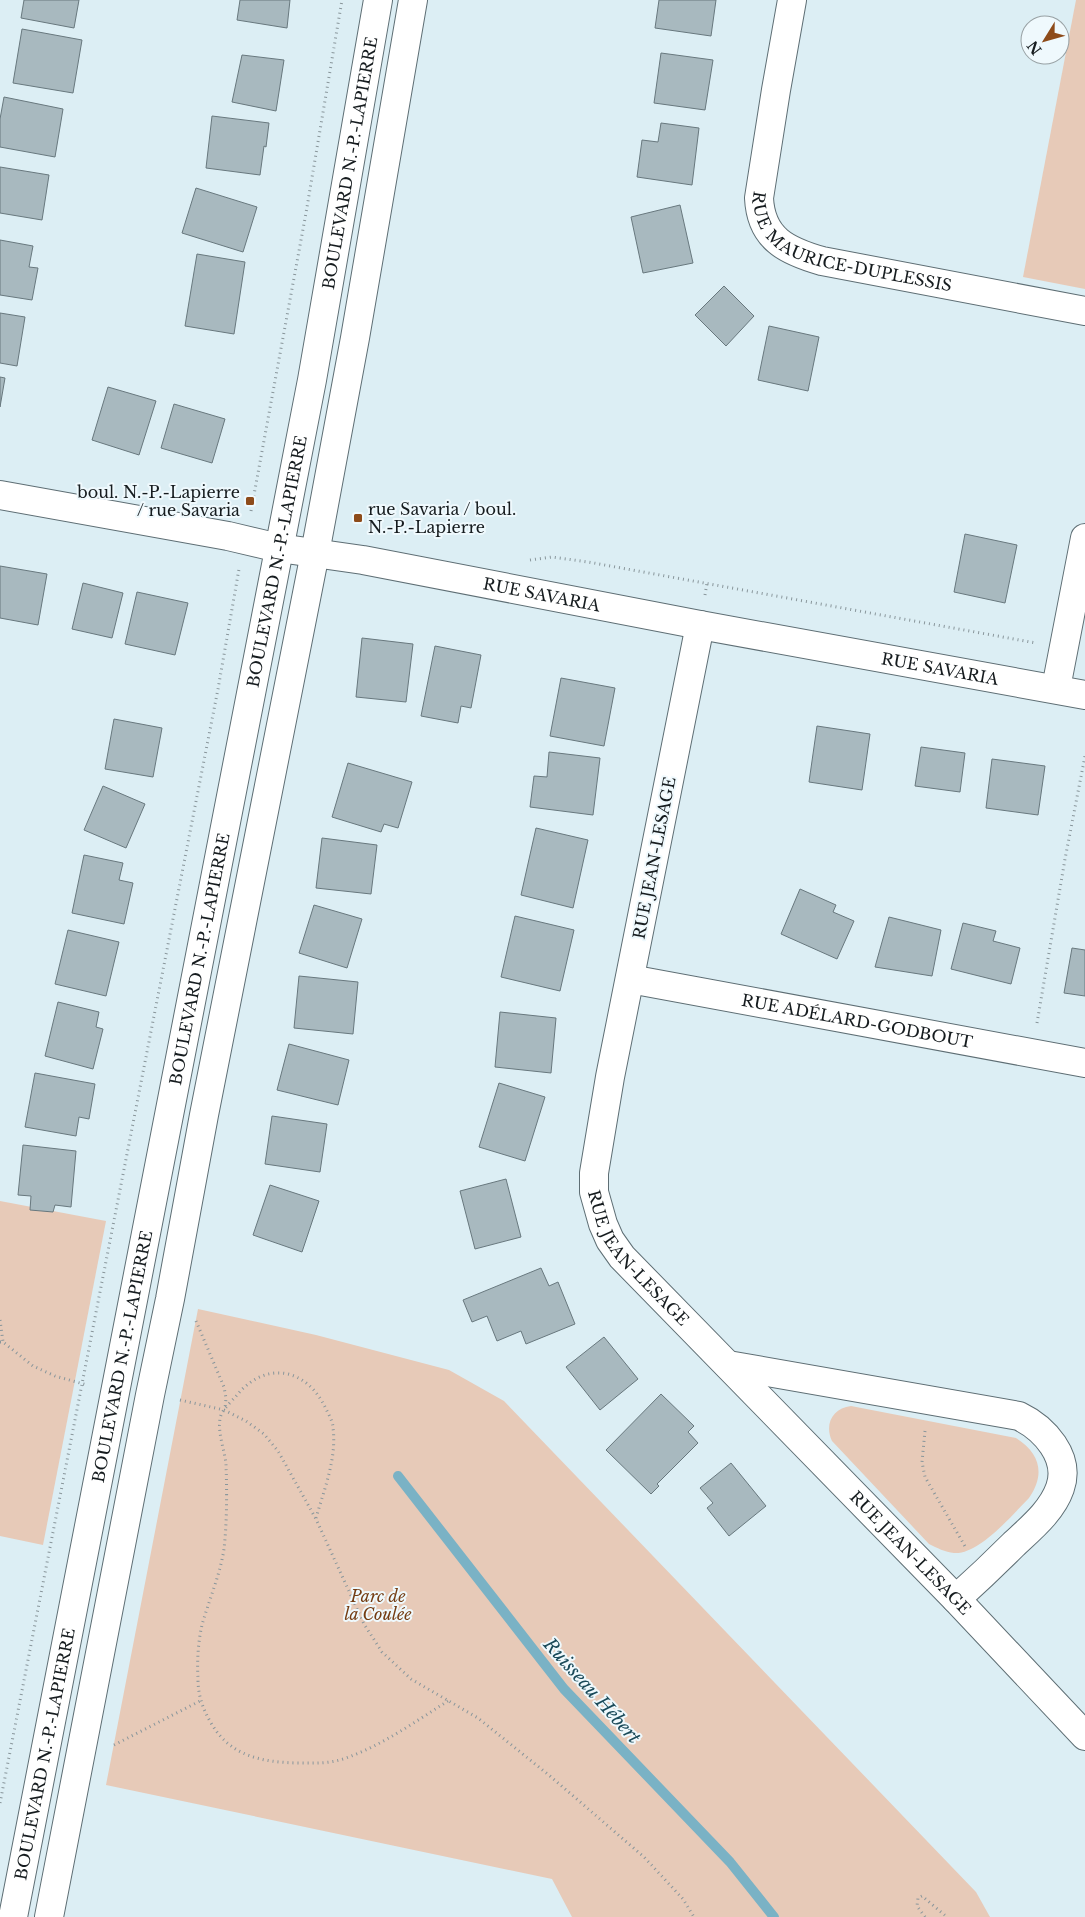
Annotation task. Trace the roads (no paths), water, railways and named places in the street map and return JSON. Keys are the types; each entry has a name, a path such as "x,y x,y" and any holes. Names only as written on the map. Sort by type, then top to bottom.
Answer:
{"street":[{"name":"BOULEVARD N.-P.-LAPIERRE","path":"13,1917 314,371 378,0"},
{"name":"BOULEVARD N.-P.-LAPIERRE","path":"49,1917 170,1299 209,1086 315,553 355,338 413,0"},
{"name":"RUE MAURICE-DUPLESSIS","path":"792,0 760,198 763,223 779,243 786,249 822,261 1085,311"},
{"name":"RUE SAVARIA","path":"0,495 228,536 279,548 363,560 700,625 1056,688 1085,695"},
{"path":"1056,688 1085,538"},
{"name":"RUE JEAN-LESAGE","path":"700,625 594,1173 594,1192 598,1208 610,1240 622,1257 956,1599 1085,1736"},
{"name":"RUE ADÉLARD-GODBOUT","path":"630,979 1085,1063"},
{"path":"728,1365 1019,1416 1043,1431 1057,1451 1060,1460 1061,1487 1056,1497 1036,1523 956,1599"}],"waterway":[{"name":"Ruisseau Hébert","path":"398,1476 564,1689 730,1862 774,1917"}],"place":[{"name":"boul. N.-P.-Lapierre / rue Savaria","path":"250,501"},
{"name":"rue Savaria / boul. N.-P.-Lapierre","path":"358,518"}],"park label":[{"name":"Parc de la Coulée","path":"378,1605"}]}
